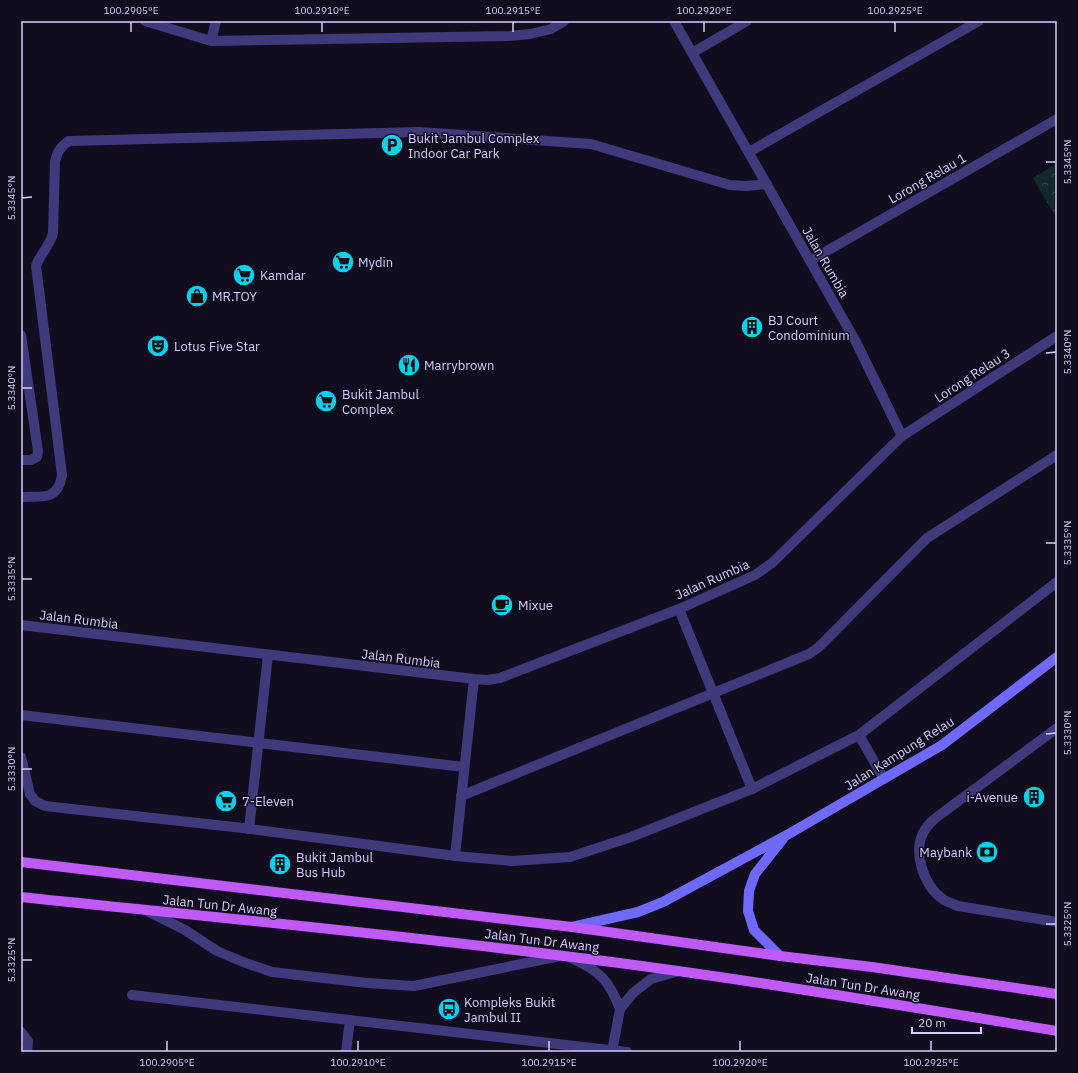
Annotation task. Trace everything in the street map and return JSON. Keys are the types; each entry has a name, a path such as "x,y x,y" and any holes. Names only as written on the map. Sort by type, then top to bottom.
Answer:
{"main road":[{"name":"Jalan Tun Dr Awang","path":"21,862 572,927 780,956 872,967 1057,994"},
{"name":"Jalan Tun Dr Awang","path":"21,897 403,937 564,956 679,971 901,1005 1057,1031"}],"street":[{"path":"145,21 211,41 509,36 530,34 549,25 564,21"},
{"path":"211,41 216,21"},
{"name":"Jalan Rumbia","path":"21,626 487,680 500,678 679,609 755,575 772,563 902,436 856,342 811,260 766,184 674,21"},
{"path":"692,53 747,21"},
{"path":"749,152 980,21"},
{"name":"Lorong Relau 1","path":"811,260 1057,119"},
{"path":"21,496 46,496 53,494 58,490 61,483 62,475 36,266 39,257 51,242 53,233 55,162 57,153 61,146 69,141 419,132 591,144 730,185 746,186 766,184"},
{"path":"21,335 38,452 36,457 31,460 21,460"},
{"name":"Lorong Relau 3","path":"902,436 1057,336"},
{"path":"461,796 809,654 819,647 927,538 1057,455"},
{"path":"21,758 30,794 35,801 45,806 249,829 455,856 512,861 570,857 631,837 752,789 859,735 1057,582"},
{"path":"679,609 752,789"},
{"path":"249,829 268,655"},
{"name":"Jalan Kampung Relau","path":"572,927 638,912 663,902 787,835 942,745 1057,657"},
{"path":"455,856 474,679"},
{"path":"21,715 464,767"},
{"path":"1057,728 937,817 926,828 923,834 920,841 919,854 923,871 930,886 944,900 958,906 1057,922"},
{"path":"859,735 884,779"},
{"name":"Jalan Kampung Relau","path":"780,956 754,930 748,911 749,891 755,874 787,835"},
{"path":"145,910 185,930 217,951 265,970 367,983 414,986 564,956 589,966 604,979 614,992 620,1009"},
{"path":"612,1051 620,1009 633,993 651,979 679,971"},
{"path":"132,995 627,1052"},
{"path":"346,1052 350,1020"},
{"path":"21,1032 28,1041 27,1052"}],"green space":[{"path":"1057,163 1057,219 1033,178"}],"place":[{"name":"Bukit Jambul Complex Indoor Car Park","path":"392,145"},
{"name":"Mydin","path":"343,262"},
{"name":"Kamdar","path":"244,275"},
{"name":"MR.TOY","path":"197,296"},
{"name":"BJ Court Condominium","path":"752,327"},
{"name":"Lotus Five Star","path":"158,346"},
{"name":"Marrybrown","path":"409,365"},
{"name":"Bukit Jambul Complex","path":"326,401"},
{"name":"Mixue","path":"502,605"},
{"name":"i-Avenue","path":"1034,797"},
{"name":"7-Eleven","path":"226,801"},
{"name":"Maybank","path":"987,852"},
{"name":"Bukit Jambul Bus Hub","path":"280,864"},
{"name":"Kompleks Bukit Jambul II","path":"449,1009"}]}
